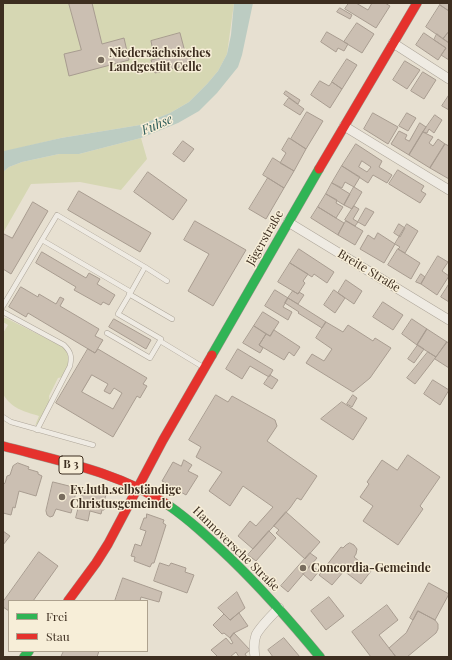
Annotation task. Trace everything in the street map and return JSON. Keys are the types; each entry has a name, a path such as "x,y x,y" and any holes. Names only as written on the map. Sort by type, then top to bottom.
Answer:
{"street":[{"name":"Jägerstraße","path":"69,600 108,544 150,463 204,368 417,3"},
{"path":"393,43 449,79"},
{"path":"344,126 449,190"},
{"name":"Breite Straße","path":"288,222 449,320"},
{"name":"Hannoversche Straße","path":"3,446 108,476 137,488 178,511 233,560 280,608 320,657"},
{"path":"255,657 254,652 256,635 280,608"}],"lane":[{"path":"3,306 57,215 167,281"},
{"path":"42,240 172,319"},
{"path":"145,267 118,314 161,339 160,341 204,368"},
{"path":"3,312 64,345 70,351 72,358 70,366 38,430"},
{"path":"107,333 150,358 160,341"},
{"path":"3,417 11,422 93,445"}],"green space":[{"name":"Niedersächsisches Landgestüt Celle","path":"3,3 234,3 227,54 218,71 189,102 170,113 140,125 61,138 3,152"},
{"path":"141,138 147,159 121,190 80,182 31,184 3,233 3,172 9,167 22,162 59,154 79,154"},
{"path":"3,318 6,318 63,347 69,358 67,369 63,377 58,378 49,396 49,404 35,426 39,416 23,411 14,406 3,394 3,333 8,325 3,322"}],"water":[{"name":"Fuhse","path":"234,3 253,3 242,55 238,67 217,93 199,111 178,123 141,138 79,154 59,154 22,162 9,167 3,172 4,151 61,138 140,125 170,113 189,102 218,71 227,54 231,35"}],"building":[{"path":"69,3 92,3 102,44 124,38 129,60 69,76 64,54 81,50"},
{"path":"349,3 356,3 368,10 372,3 385,3 390,6 376,28 345,9"},
{"path":"441,3 449,3 449,11 440,5"},
{"path":"440,5 449,11 449,31 443,39 426,27"},
{"path":"340,8 352,15 350,19 337,12"},
{"path":"357,23 374,34 362,53 344,42"},
{"path":"327,32 348,44 344,51 338,48 336,52 321,42"},
{"path":"180,33 185,52 189,51 192,64 155,73 151,60 159,58 157,50 153,51 151,41"},
{"path":"424,33 446,48 438,60 416,45"},
{"path":"448,33 449,34 449,43 443,39"},
{"path":"437,34 449,43 449,60 441,55 446,48 434,40"},
{"path":"347,59 357,65 342,89 332,82"},
{"path":"405,61 420,70 407,89 393,80"},
{"path":"423,72 436,80 424,99 411,91"},
{"path":"320,81 329,86 332,82 342,89 330,108 311,95"},
{"path":"286,91 300,100 298,104 284,94"},
{"path":"449,95 449,110 442,106"},
{"path":"289,98 304,109 300,115 284,105"},
{"path":"307,112 323,121 306,149 291,139"},
{"path":"373,113 398,127 388,144 364,129"},
{"path":"407,113 416,118 408,131 399,126"},
{"path":"435,115 442,120 434,133 429,129 427,133 423,132"},
{"path":"420,123 426,127 409,155 391,144 399,131 407,135 405,139 409,141"},
{"path":"423,132 433,137 429,143 433,146 438,139 445,144 430,168 409,155"},
{"path":"289,138 306,149 294,171 280,163 286,153 282,150"},
{"path":"183,141 194,149 184,162 173,154"},
{"path":"356,144 382,161 379,167 392,175 387,183 373,175 368,183 342,166","holes":["362,161 371,167 367,172 359,167"]},
{"path":"445,144 449,146 449,179 430,168"},
{"path":"273,158 294,171 284,188 263,175"},
{"path":"342,166 360,177 354,187 345,182 342,188 332,183"},
{"path":"398,170 424,186 421,191 426,194 420,203 389,184"},
{"path":"148,172 187,200 173,220 134,192"},
{"path":"268,178 284,188 266,219 249,209"},
{"path":"332,183 350,194 344,205 326,194"},
{"path":"354,187 362,192 352,209 344,205"},
{"path":"79,191 151,233 140,252 68,210"},
{"path":"326,194 337,200 336,203 343,207 336,218 318,207"},
{"path":"33,202 48,211 11,274 3,269 3,236 4,234 12,238"},
{"path":"354,206 359,209 353,219 358,222 355,226 345,220"},
{"path":"318,207 344,223 338,235 311,218"},
{"path":"366,208 374,212 365,226 358,222"},
{"path":"195,221 246,250 213,306 188,291 209,254 184,240"},
{"path":"346,221 363,231 355,245 338,235"},
{"path":"399,224 405,228 400,237 394,233"},
{"path":"407,224 418,231 405,253 398,249 400,247 395,244"},
{"path":"378,233 395,244 384,263 360,249 368,235 374,239"},
{"path":"299,249 334,272 327,283 314,274 312,277 290,263"},
{"path":"398,249 420,263 411,279 388,265"},
{"path":"42,252 86,278 89,273 100,279 97,284 115,295 109,305 103,302 101,305 74,290 76,287 36,263"},
{"path":"438,256 448,262 442,271 449,276 437,295 421,284"},
{"path":"290,263 308,274 303,281 305,283 298,294 278,282"},
{"path":"421,274 425,277 421,284 416,282"},
{"path":"346,280 362,291 354,304 338,293"},
{"path":"449,284 449,302 441,297"},
{"path":"21,287 38,297 39,294 56,304 60,297 64,299 60,306 99,329 95,336 103,340 95,353 28,313 26,317 9,307"},
{"path":"275,290 288,298 283,307 292,312 288,320 265,306"},
{"path":"334,290 345,298 335,313 324,305"},
{"path":"293,291 304,295 298,304 288,298"},
{"path":"288,298 326,322 322,328 285,303"},
{"path":"383,302 403,315 393,330 373,317"},
{"path":"263,312 279,322 270,336 254,326"},
{"path":"114,319 151,340 146,349 109,327"},
{"path":"412,319 427,329 417,345 402,334"},
{"path":"326,322 343,332 348,325 373,341 375,338 391,348 370,378 353,392 306,363 312,354 324,361 332,349 316,338"},
{"path":"254,326 266,334 259,345 263,348 260,353 243,343"},
{"path":"427,329 447,342 436,357 417,345"},
{"path":"274,330 300,347 294,356 289,352 284,360 259,345 266,334 270,336"},
{"path":"447,342 449,343 449,368 435,359"},
{"path":"418,345 424,349 414,363 408,359"},
{"path":"88,349 95,353 98,349 147,378 143,384 147,386 140,398 137,396 113,437 56,403","holes":["92,375 108,384 104,391 110,394 114,388 122,393 113,409 82,392"]},
{"path":"238,349 273,370 269,377 250,366 242,379 226,369"},
{"path":"428,352 436,357 415,384 407,378"},
{"path":"270,375 278,380 272,389 264,384"},
{"path":"433,380 449,390 440,405 424,394"},
{"path":"216,395 228,402 232,396 275,420 277,426 267,441 317,476 301,500 297,498 290,508 253,549 238,536 250,521 256,526 273,507 243,486 230,506 209,491 222,472 196,457 201,447 189,440"},
{"path":"353,395 357,398 352,407 347,404"},
{"path":"342,402 367,418 353,440 321,419"},
{"path":"408,455 440,477 420,506 423,509 398,545 363,521 373,506 360,497 369,484 367,482 382,460 397,470"},
{"path":"184,460 192,465 188,471 198,476 186,495 162,481 173,462 181,466"},
{"path":"18,463 29,467 28,469 38,472 38,474 42,476 36,496 19,491 15,508 13,507 11,515 3,513 3,485 7,476 10,475 13,466"},
{"name":"Ev.luth.selbständige Christusgemeinde","path":"53,482 77,488 71,513 56,509 53,516 50,517 47,515 46,511"},
{"path":"83,490 106,495 104,510 102,510 101,514 90,511 88,521 76,518"},
{"path":"286,512 320,542 305,559 276,533 279,530 274,526"},
{"path":"147,514 164,520 163,523 166,525 154,563 152,563 150,567 134,561 135,557 131,556 135,544 141,546 146,531 140,529"},
{"path":"3,531 10,536 3,545"},
{"path":"269,531 276,538 256,561 248,555"},
{"path":"350,543 357,549 354,557 371,571 361,584 344,571 332,585 319,575 341,547 343,548"},
{"path":"39,552 58,566 34,600 8,600 8,610 3,607 3,602"},
{"path":"310,553 317,558 288,592 281,586"},
{"path":"160,563 169,566 171,563 186,568 185,572 194,575 187,593 154,581"},
{"path":"311,565 319,571 311,581 303,574"},
{"path":"123,578 162,592 159,602 141,597 140,600 115,600"},
{"path":"429,583 449,594 435,620 418,611 413,620 410,618"},
{"path":"237,592 245,608 230,620 218,608"},
{"path":"329,597 344,616 326,630 311,611"},
{"path":"387,605 398,620 379,635 396,657 371,657 352,632"},
{"path":"418,611 435,620 438,624 438,629 436,633 407,657 396,657 389,648 406,633"},
{"path":"239,613 248,626 234,633 230,638 224,633 222,634 213,625 224,614 230,620"},
{"path":"234,633 250,650 245,654 247,657 239,657 236,652 230,657 215,657 217,656 211,650 226,638 231,644 233,643 230,638"},
{"path":"284,638 300,657 273,657 268,650"},
{"path":"64,652 99,652 97,657 61,657"}],"traffic: fast":[{"path":"212,355 319,169"},
{"path":"168,505 201,531 243,571 277,607 320,657"},
{"path":"24,657 28,652"}],"traffic: jam":[{"path":"319,169 417,3"},
{"path":"69,600 108,544 163,440 212,355"},
{"path":"3,446 109,476 129,484 168,505"}],"place":[{"name":"Niedersächsisches Landgestüt Celle","path":"101,60"},
{"name":"Ev.luth.selbständige Christusgemeinde","path":"62,497"},
{"name":"Concordia-Gemeinde","path":"303,568"}]}
